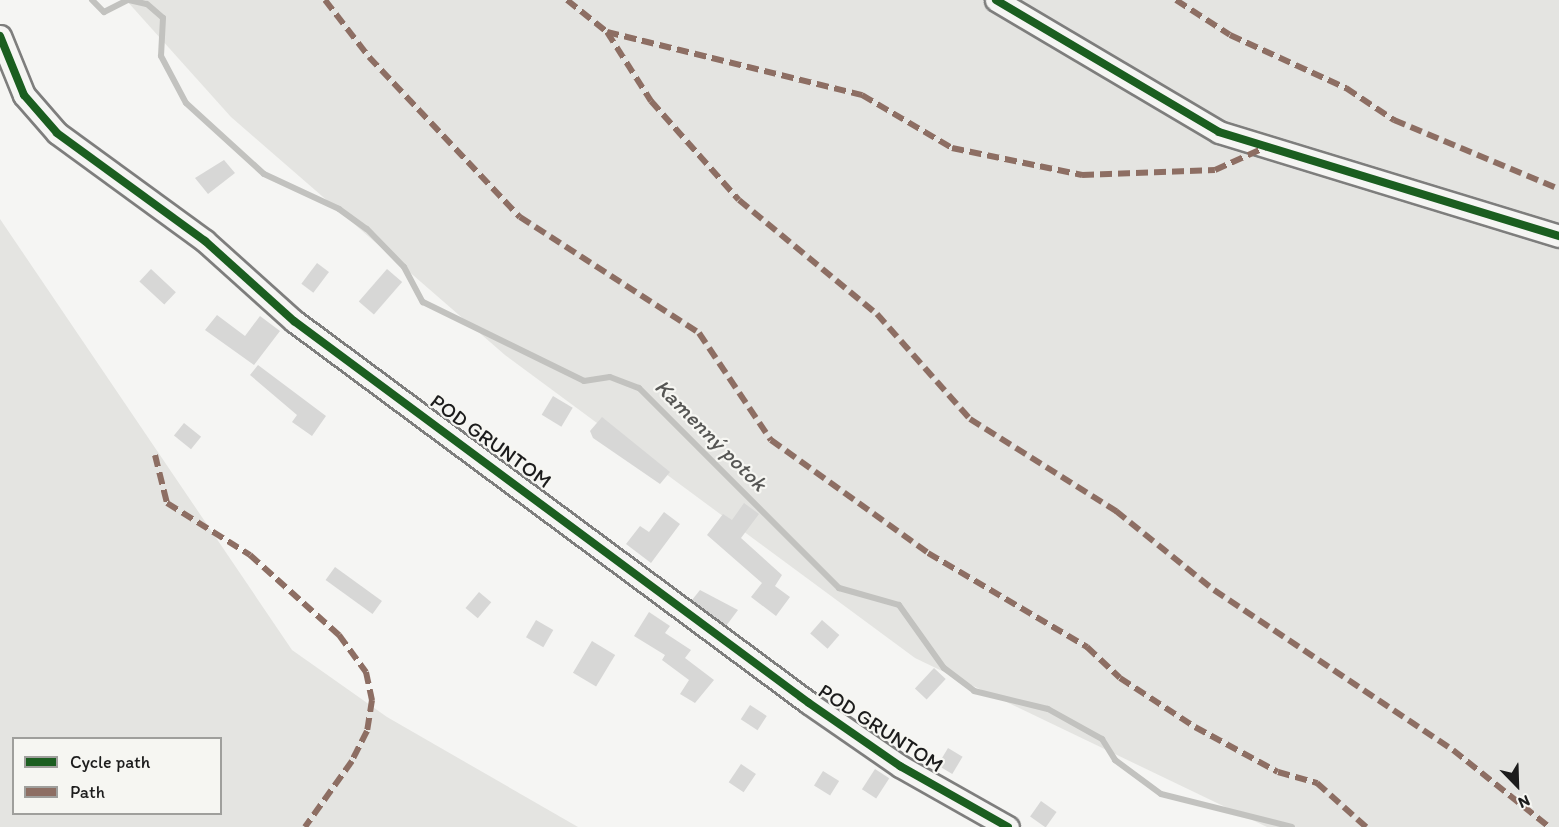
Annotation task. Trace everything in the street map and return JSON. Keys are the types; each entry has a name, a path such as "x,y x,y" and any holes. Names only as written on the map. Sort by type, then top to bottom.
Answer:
{"street":[{"path":"996,0 1219,132 1559,236"},
{"name":"POD GRUNTOM","path":"0,36 24,95 57,133 205,241 294,321 800,697 900,766 1008,827"}],"shaded area":[{"path":"126,0 1559,0 1559,827 1267,827 915,658 505,355 231,117"},
{"path":"0,219 292,650 387,717 578,827 0,827"}],"building":[{"path":"224,160 235,173 208,194 195,178"},
{"path":"317,263 329,272 313,293 301,284"},
{"path":"151,269 176,292 164,305 139,281"},
{"path":"387,269 402,282 374,315 359,301"},
{"path":"217,315 245,336 260,316 280,331 254,365 205,330"},
{"path":"258,365 326,416 312,436 292,422 297,415 250,375"},
{"path":"553,396 573,408 561,427 542,415"},
{"path":"602,417 670,472 660,484 593,438 590,431"},
{"path":"184,423 201,437 191,449 174,435"},
{"path":"744,503 759,514 741,538 782,575 775,586 790,597 776,616 751,597 762,583 707,535 723,514 732,520"},
{"path":"664,512 680,524 651,563 626,544 640,526 649,532"},
{"path":"335,567 382,601 373,614 326,580"},
{"path":"700,590 738,610 726,626 692,600"},
{"path":"479,592 491,602 478,618 466,608"},
{"path":"649,612 670,626 665,633 691,650 685,658 714,680 695,703 680,694 689,680 662,660 665,655 634,636"},
{"path":"536,620 553,630 543,647 526,637"},
{"path":"822,620 839,635 828,649 810,634"},
{"path":"592,641 615,655 596,687 573,673"},
{"path":"934,668 946,679 927,699 915,688"},
{"path":"750,705 767,716 758,730 741,719"},
{"path":"948,748 963,757 952,774 938,765"},
{"path":"741,764 756,774 744,792 729,782"},
{"path":"875,769 889,778 876,798 862,789"},
{"path":"823,771 839,781 830,795 814,785"},
{"path":"1041,801 1057,812 1046,827 1030,817"}],"waterway":[{"name":"Kamenný potok","path":"92,0 104,12 128,0"},
{"name":"Kamenný potok","path":"129,0 147,4 163,18 161,56 186,103 264,174 339,209 367,229 404,267 423,302 584,381 610,377 639,388 839,588 899,605 944,668 974,691 1048,709 1102,739 1115,760 1161,794 1292,827"}],"marked path":[{"path":"325,0 369,57 520,217 699,333 771,440 928,553 1087,647 1120,678 1195,727 1278,772 1317,783 1366,827"},
{"path":"567,0 607,32 651,101 739,200 877,314 970,419 1116,511 1214,590 1453,750 1549,827"},
{"path":"1176,0 1230,35 1346,88 1394,120 1559,189"},
{"path":"607,32 862,95 952,148 1082,175 1215,170 1266,147"},
{"path":"155,455 167,503 250,555 339,635 366,672 372,700 367,731 352,761 305,827"}],"cycle path":[{"path":"996,0 1219,132 1559,236"},
{"path":"0,36 24,95 57,133 205,241 294,321 809,703 900,766 1008,827"}]}
